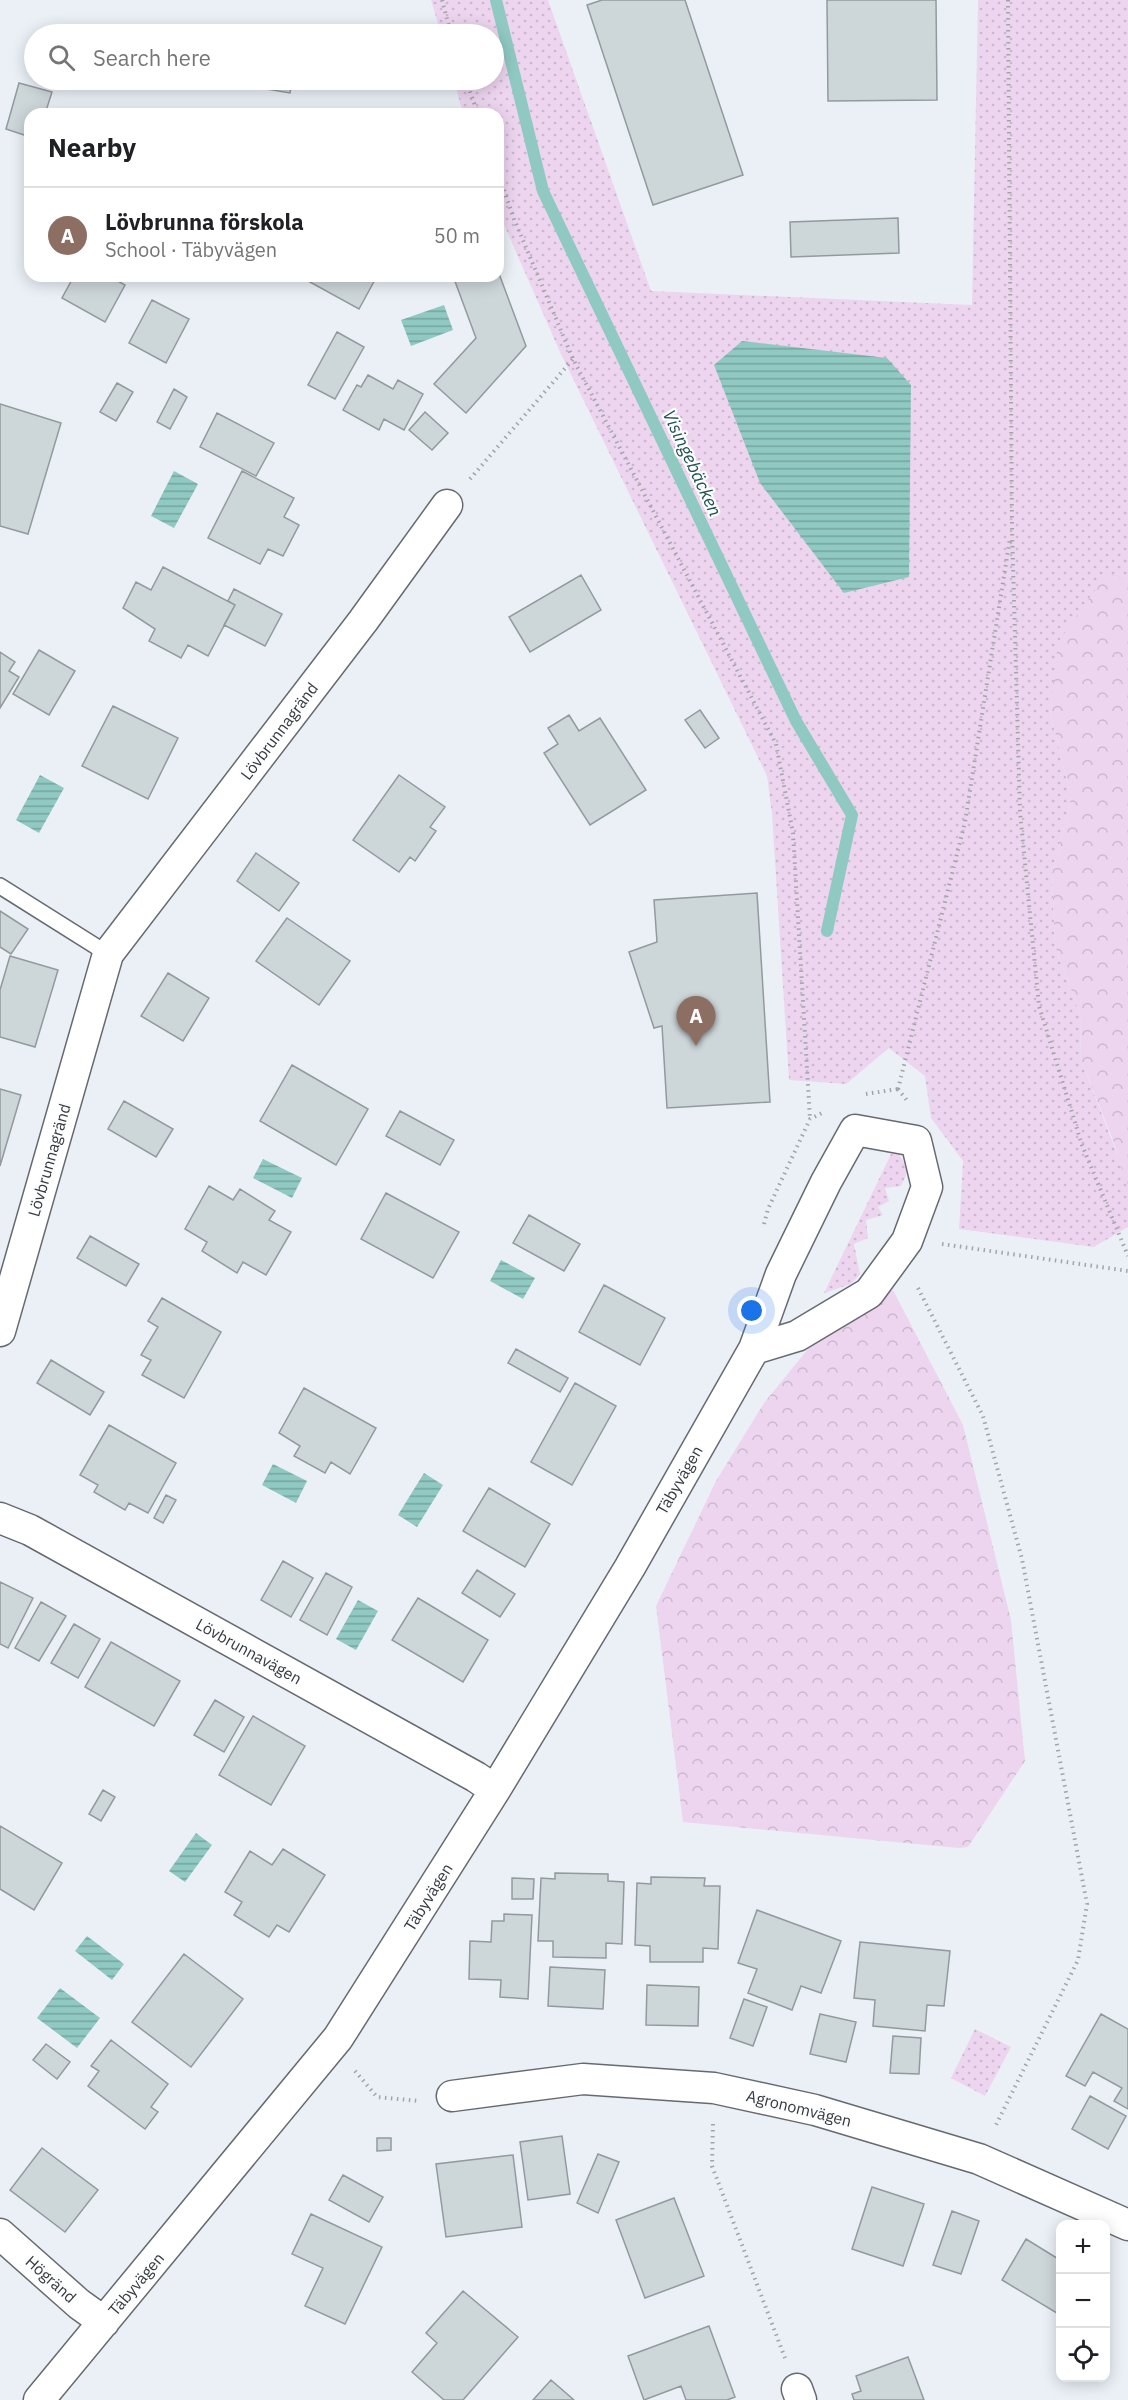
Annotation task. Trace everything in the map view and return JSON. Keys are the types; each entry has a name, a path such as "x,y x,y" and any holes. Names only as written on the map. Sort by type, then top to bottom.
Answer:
{"street":[{"name":"Lövbrunnagränd","path":"0,1331 108,954 363,621 447,505"},
{"name":"Täbyvägen","path":"39,2400 338,2038 495,1790 630,1567 754,1349 781,1274 826,1182 855,1130 916,1141 927,1187 907,1241 869,1293 797,1336 754,1349"},
{"name":"Lövbrunnavägen","path":"0,1518 30,1530 476,1777 495,1790"},
{"name":"Agronomvägen","path":"452,2096 583,2079 714,2088 815,2110 979,2159 1128,2225"},
{"name":"Högränd","path":"0,2234 79,2304 104,2322"}],"lane":[{"path":"0,886 108,954"}],"path":[{"path":"442,0 448,24"},
{"path":"1008,0 1012,528 1020,812 1039,1006 1082,1145 1128,1256"},
{"path":"470,90 476,108"},
{"path":"504,190 573,359 776,744 793,833 810,1119"},
{"path":"447,505 573,359"},
{"path":"898,1089 964,822 1012,528"},
{"path":"930,1243 1128,1271"},
{"path":"915,1282 983,1416 1022,1559 1087,1904 1078,1960 979,2159"},
{"path":"338,2038 357,2074 377,2097 413,2102 452,2096"},
{"path":"714,2088 712,2166 799,2395"}],"green space":[{"path":"431,0 548,0 651,291 972,305 978,0 1128,0 1128,582 1107,574 1050,711 1071,798 1052,874 1055,946 1080,1014 1081,1060 1128,1182 1128,1227 1094,1247 959,1229 963,1161 931,1118 925,1076 889,1048 846,1084 789,1080 772,814 767,776 560,352 504,225 504,108 461,108 457,90 504,90 504,24 438,24"},
{"path":"1107,573 1128,582 1128,1189 1114,1143 1081,1060 1080,1014 1055,946 1052,874 1071,798 1050,711 1058,642"},
{"path":"895,1146 908,1171 901,1186 885,1188 889,1201 878,1207 883,1215 866,1220 868,1238 854,1244 860,1274 851,1284 824,1293"},
{"path":"893,1290 963,1425 1011,1620 1025,1761 968,1847 683,1822 656,1606 716,1481 764,1403 808,1349 853,1314"},
{"path":"975,2029 1011,2047 985,2096 951,2078"}],"shaded area":[{"path":"444,305 453,330 411,346 401,320"},
{"path":"742,341 887,358 911,385 909,577 844,593 760,483 714,365"},
{"path":"174,471 198,484 174,528 151,516"},
{"path":"40,775 64,788 39,833 16,820"},
{"path":"263,1159 302,1178 292,1198 253,1178"},
{"path":"501,1260 535,1278 523,1299 490,1281"},
{"path":"273,1464 307,1481 296,1503 262,1485"},
{"path":"424,1473 443,1485 417,1527 398,1515"},
{"path":"358,1600 378,1611 356,1650 336,1639"},
{"path":"196,1833 212,1845 185,1882 169,1871"},
{"path":"87,1936 124,1964 112,1980 75,1951"},
{"path":"60,1988 100,2018 77,2048 37,2018"}],"building":[{"path":"602,0 685,0 743,175 653,205 587,5"},
{"path":"827,0 936,0 937,100 828,101"},
{"path":"19,83 24,84 24,90 52,92 47,108 24,108 24,135 6,129"},
{"path":"272,90 290,90 290,93"},
{"path":"898,218 899,253 791,257 790,222"},
{"path":"71,282 120,282 125,285 105,322 62,298"},
{"path":"310,282 374,282 359,309"},
{"path":"455,282 502,282 526,346 466,413 434,384 476,338"},
{"path":"152,300 189,319 166,363 129,343"},
{"path":"337,332 364,347 335,399 308,385"},
{"path":"368,375 393,389 398,380 423,394 404,430 384,419 379,430 343,410 357,385 361,387"},
{"path":"117,383 133,392 116,421 100,412"},
{"path":"174,389 187,397 170,429 157,422"},
{"path":"0,404 61,423 28,534 0,526"},
{"path":"425,412 448,433 432,450 409,430"},
{"path":"217,413 274,443 256,476 200,447"},
{"path":"242,471 294,498 284,517 299,525 283,556 268,549 260,564 208,538"},
{"path":"163,567 235,605 208,656 188,645 181,658 149,641 155,629 123,608 136,582 151,590"},
{"path":"581,575 601,610 530,652 509,617"},
{"path":"234,589 282,614 265,646 224,625 235,605 228,601"},
{"path":"39,650 75,671 49,715 13,694"},
{"path":"0,652 15,662 9,671 19,677 0,708"},
{"path":"113,706 178,738 148,799 82,766"},
{"path":"700,710 719,738 705,748 685,720"},
{"path":"569,715 579,731 600,718 646,790 590,825 544,753 558,744 548,728"},
{"path":"399,775 445,807 430,827 436,831 415,861 410,857 399,872 353,840"},
{"path":"256,853 299,883 279,911 237,881"},
{"path":"757,893 770,1102 667,1108 662,1026 654,1028 629,952 657,942 654,900"},
{"path":"0,911 28,929 11,954 0,947"},
{"path":"287,918 350,961 319,1005 256,961"},
{"path":"10,956 58,970 35,1047 0,1037 0,990"},
{"path":"168,973 209,998 183,1041 141,1016"},
{"path":"292,1065 368,1109 336,1165 260,1121"},
{"path":"0,1089 21,1095 0,1166"},
{"path":"124,1101 173,1129 156,1157 108,1129"},
{"path":"400,1111 454,1140 440,1165 386,1136"},
{"path":"209,1186 233,1200 240,1189 275,1211 269,1220 291,1232 266,1275 243,1262 237,1273 202,1251 207,1242 185,1229"},
{"path":"386,1193 459,1232 433,1278 361,1239"},
{"path":"529,1215 580,1244 564,1271 513,1243"},
{"path":"90,1236 139,1264 126,1286 77,1258"},
{"path":"604,1285 665,1318 640,1365 579,1332"},
{"path":"162,1298 221,1332 184,1398 142,1375 151,1360 141,1355 158,1327 148,1321"},
{"path":"516,1349 568,1378 560,1392 508,1363"},
{"path":"51,1360 104,1392 90,1415 37,1383"},
{"path":"575,1383 616,1406 572,1485 531,1462"},
{"path":"304,1388 376,1428 350,1474 331,1462 325,1473 294,1456 300,1446 279,1433"},
{"path":"109,1425 176,1463 148,1513 129,1503 125,1510 94,1492 98,1485 80,1475"},
{"path":"489,1488 550,1524 525,1567 463,1531"},
{"path":"166,1495 176,1500 163,1523 154,1518"},
{"path":"283,1561 313,1578 291,1617 261,1600"},
{"path":"477,1570 515,1594 500,1617 462,1593"},
{"path":"326,1573 352,1587 327,1635 300,1620"},
{"path":"0,1582 33,1598 8,1648 0,1644"},
{"path":"418,1598 488,1640 463,1682 392,1640"},
{"path":"41,1602 66,1616 39,1661 15,1648"},
{"path":"74,1624 100,1639 78,1678 51,1663"},
{"path":"111,1642 180,1681 154,1726 85,1687"},
{"path":"215,1700 244,1717 224,1752 194,1735"},
{"path":"253,1716 305,1746 271,1805 219,1775"},
{"path":"103,1790 115,1797 101,1821 89,1814"},
{"path":"0,1826 62,1863 34,1910 0,1889"},
{"path":"283,1849 325,1875 289,1932 277,1925 269,1937 234,1915 242,1902 225,1892 250,1851 272,1865"},
{"path":"555,1873 608,1874 608,1881 624,1882 622,1944 606,1943 606,1958 553,1957 553,1941 538,1941 541,1878 555,1879"},
{"path":"651,1877 705,1878 704,1886 720,1886 718,1949 703,1948 703,1962 650,1962 650,1946 635,1945 637,1883 651,1884"},
{"path":"512,1878 534,1879 533,1899 512,1899"},
{"path":"757,1910 841,1941 821,1993 801,1986 792,2010 748,1993 757,1969 738,1963"},
{"path":"504,1914 532,1915 528,1999 500,1997 501,1980 469,1979 470,1941 491,1942 492,1921 504,1921"},
{"path":"860,1942 950,1951 944,2006 927,2005 925,2031 873,2026 875,2000 854,1998"},
{"path":"184,1954 243,1999 191,2067 132,2022"},
{"path":"550,1967 605,1970 603,2009 548,2006"},
{"path":"647,1985 699,1987 698,2026 646,2025"},
{"path":"744,1999 767,2007 753,2046 730,2038"},
{"path":"820,2014 856,2022 846,2062 810,2054"},
{"path":"1101,2014 1128,2029 1128,2109 1114,2101 1122,2088 1093,2072 1085,2086 1066,2076"},
{"path":"893,2036 921,2038 919,2074 890,2073"},
{"path":"111,2040 168,2084 151,2107 158,2112 145,2129 88,2086 99,2071 91,2066"},
{"path":"46,2044 70,2062 57,2079 33,2060"},
{"path":"1090,2096 1126,2116 1108,2149 1072,2129"},
{"path":"562,2136 570,2194 528,2200 520,2142"},
{"path":"377,2138 391,2138 391,2150 377,2151"},
{"path":"42,2148 98,2190 65,2232 10,2190"},
{"path":"598,2154 619,2162 598,2213 577,2203"},
{"path":"513,2155 522,2227 446,2237 436,2164"},
{"path":"343,2175 383,2197 369,2222 329,2200"},
{"path":"872,2187 924,2204 903,2266 852,2249"},
{"path":"674,2198 704,2276 645,2298 616,2220"},
{"path":"952,2211 979,2221 961,2274 933,2265"},
{"path":"311,2214 382,2247 345,2324 305,2306 323,2268 292,2254"},
{"path":"1026,2239 1056,2258 1056,2313 1002,2280"},
{"path":"463,2291 518,2337 463,2400 444,2400 412,2372 437,2343 426,2333"},
{"path":"709,2326 735,2397 727,2400 686,2400 681,2386 644,2400 628,2356"},
{"path":"908,2357 924,2400 854,2400 852,2394 861,2391 856,2376"},
{"path":"551,2380 574,2400 533,2400"}],"waterway":[{"name":"Visingebäcken","path":"496,0 502,24"},
{"name":"Visingebäcken","path":"504,33 543,191 796,721 852,815 827,931"}],"place":[{"name":"Lövbrunna förskola","path":"696,1046"}]}
